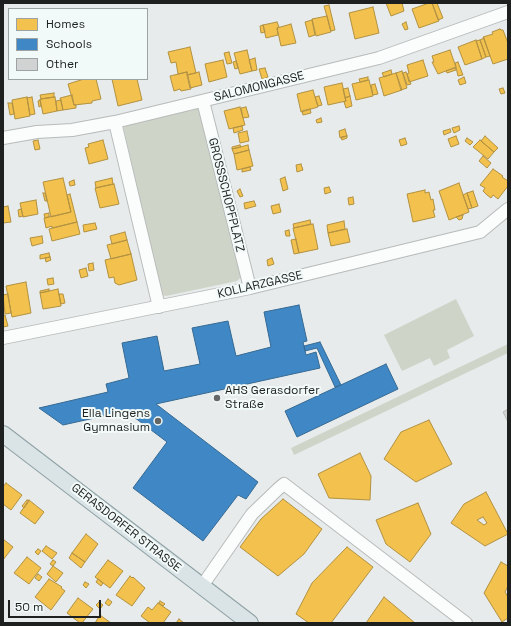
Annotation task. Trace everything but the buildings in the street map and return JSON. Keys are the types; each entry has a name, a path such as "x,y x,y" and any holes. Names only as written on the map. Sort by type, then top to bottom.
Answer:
{"main road":[{"name":"GERASDORFER STRASSE","path":"3,434 250,623"}],"street":[{"name":"SALOMONGASSE","path":"3,138 37,132 72,130 115,122 379,58 508,12"},
{"name":"GROSSSCHOPFPLATZ","path":"202,101 250,288"},
{"path":"115,122 159,307"},
{"name":"KOLLARZGASSE","path":"3,338 250,288 480,232 508,210"},
{"path":"202,586 252,514 284,484 466,623"}],"shaded area":[{"path":"200,108 241,277 237,281 166,296 162,295 150,252 149,239 123,125"},
{"path":"456,299 474,336 447,350 450,358 434,366 430,358 402,371 384,335"},
{"path":"508,344 508,353 294,455 291,448"}],"place":[{"name":"AHS Gerasdorfer Straße","path":"217,398"},
{"name":"Ella Lingens Gymnasium","path":"158,421"}]}
